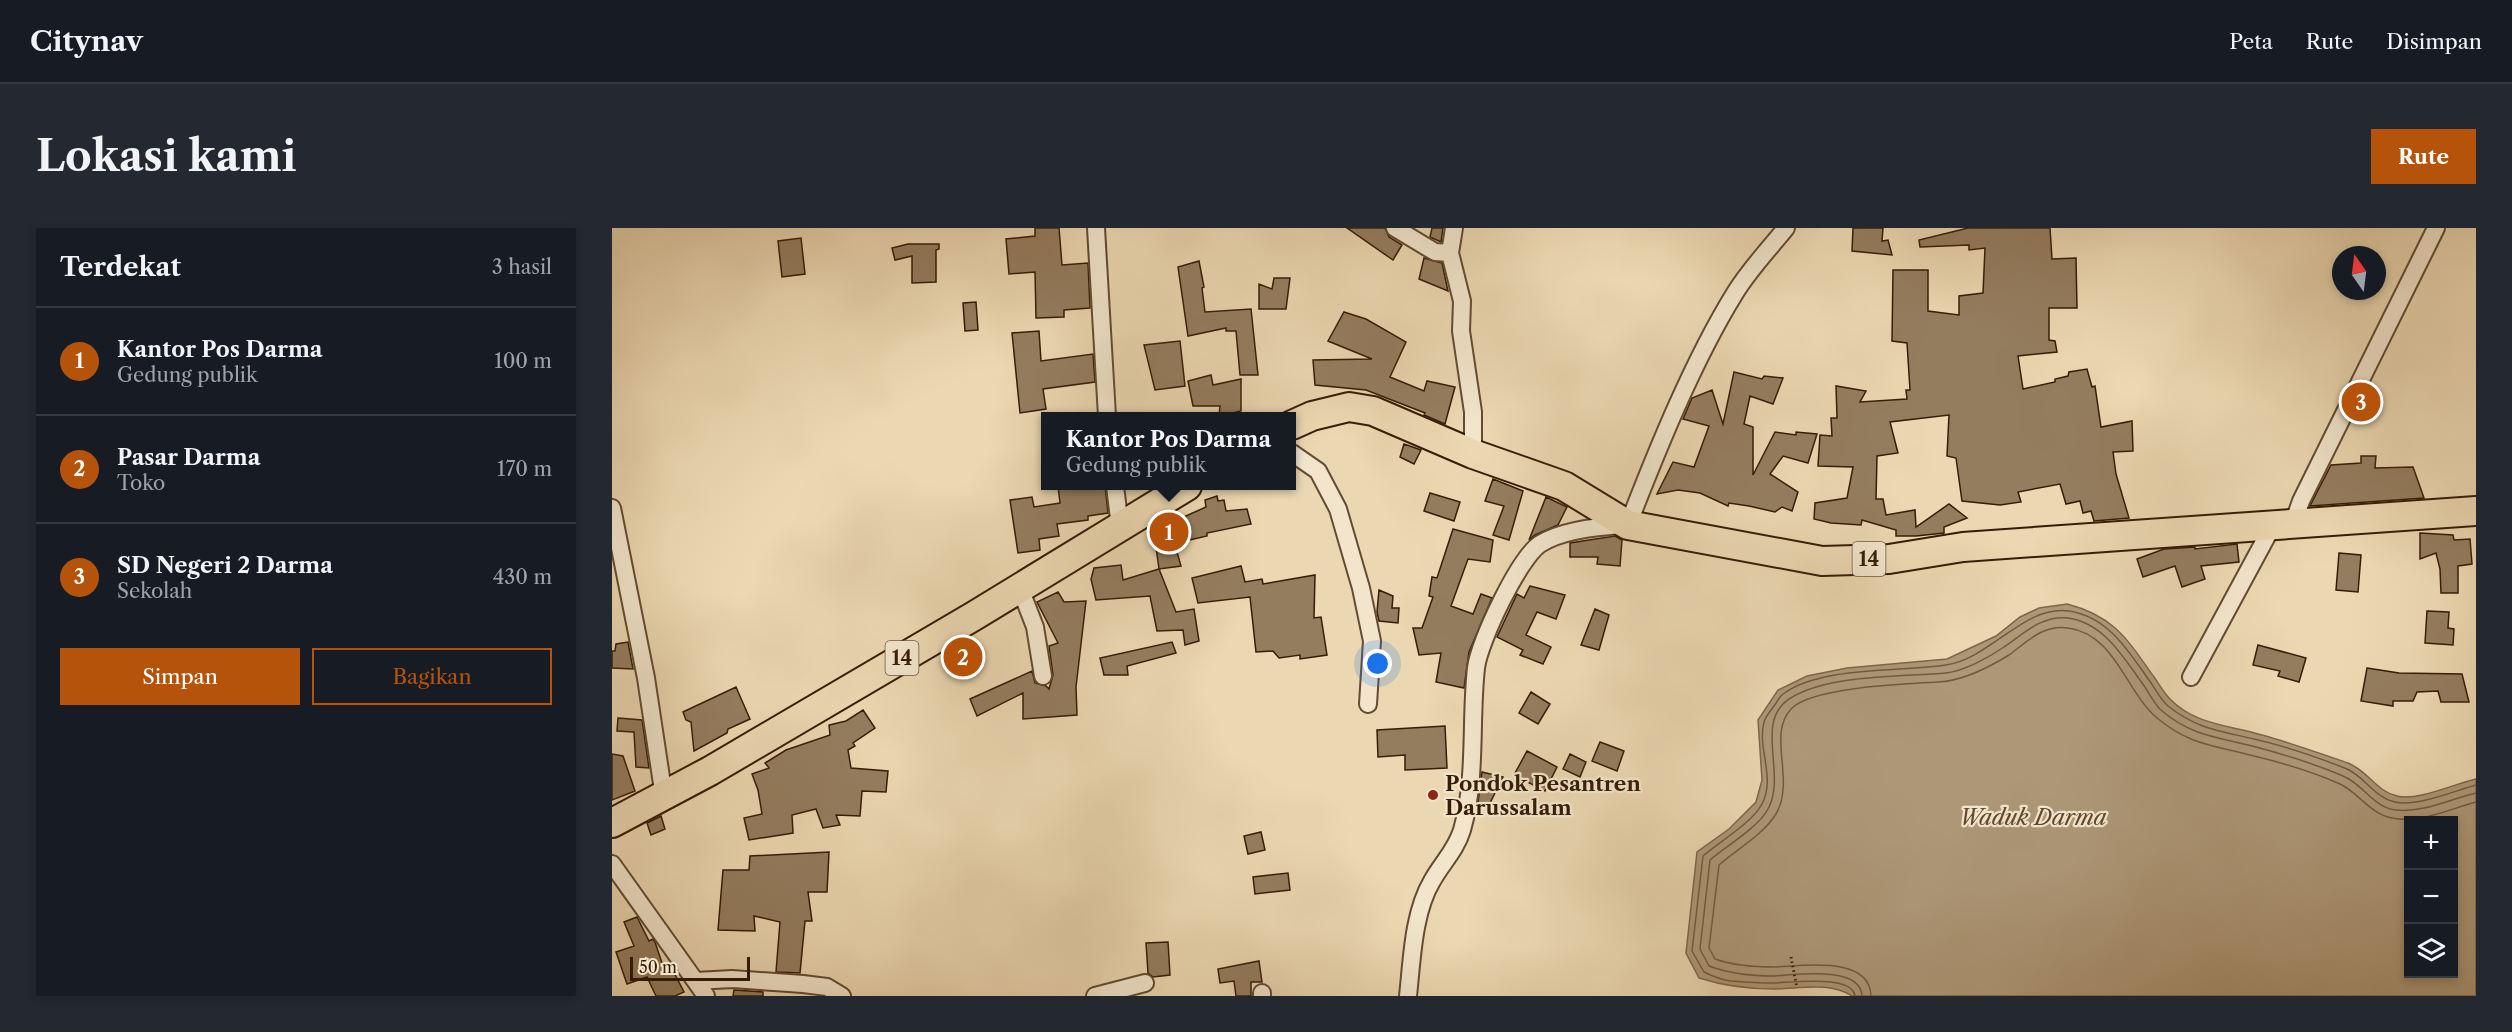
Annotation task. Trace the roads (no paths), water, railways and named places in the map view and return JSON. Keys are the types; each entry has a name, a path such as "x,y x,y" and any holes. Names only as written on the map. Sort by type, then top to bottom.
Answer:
{"highway":[{"name":"14","path":"1296,423 1312,416 1349,407 1373,411 1473,454 1564,486 1628,525 1822,561 1889,559 1963,547 2476,511"},
{"name":"14","path":"612,823 664,796 1020,588 1180,490"}],"street":[{"path":"1096,228 1107,412"},
{"path":"1395,228 1435,252 1450,253"},
{"path":"1454,228 1450,253 1462,301 1461,331 1473,412 1473,454"},
{"path":"1408,996 1419,916 1431,882 1452,854 1461,832 1471,783 1471,728 1476,665 1496,611 1524,562 1538,545 1554,537 1597,526 1628,525 1692,374 1730,302 1786,228"},
{"path":"2191,677 2283,525 2301,501 2436,228"},
{"path":"1296,456 1318,471 1338,509 1361,588 1372,641 1368,704"},
{"path":"1115,490 1120,527"},
{"path":"612,507 646,678 664,796"},
{"path":"1020,588 1035,627 1043,676"},
{"path":"612,864 706,996"},
{"path":"696,981 732,980 803,984 828,987 842,996"},
{"path":"1095,996 1145,983"}],"water":[{"name":"Waduk Darma","path":"2067,604 2097,615 2127,640 2168,697 2180,708 2213,723 2273,738 2348,763 2390,794 2415,796 2476,779 2476,996 1852,996 1843,991 1824,987 1755,988 1727,985 1699,978 1686,953 1697,852 1729,829 1756,802 1762,780 1758,720 1778,690 1807,676 1847,668 1947,659 1996,636 2020,617 2039,608"}],"place":[{"name":"SD Negeri 2 Darma","path":"2361,402"},
{"name":"Kantor Pos Darma","path":"1169,532"},
{"name":"Pasar Darma","path":"963,657"},
{"name":"Pondok Pesantren Darussalam","path":"1433,795"}]}
